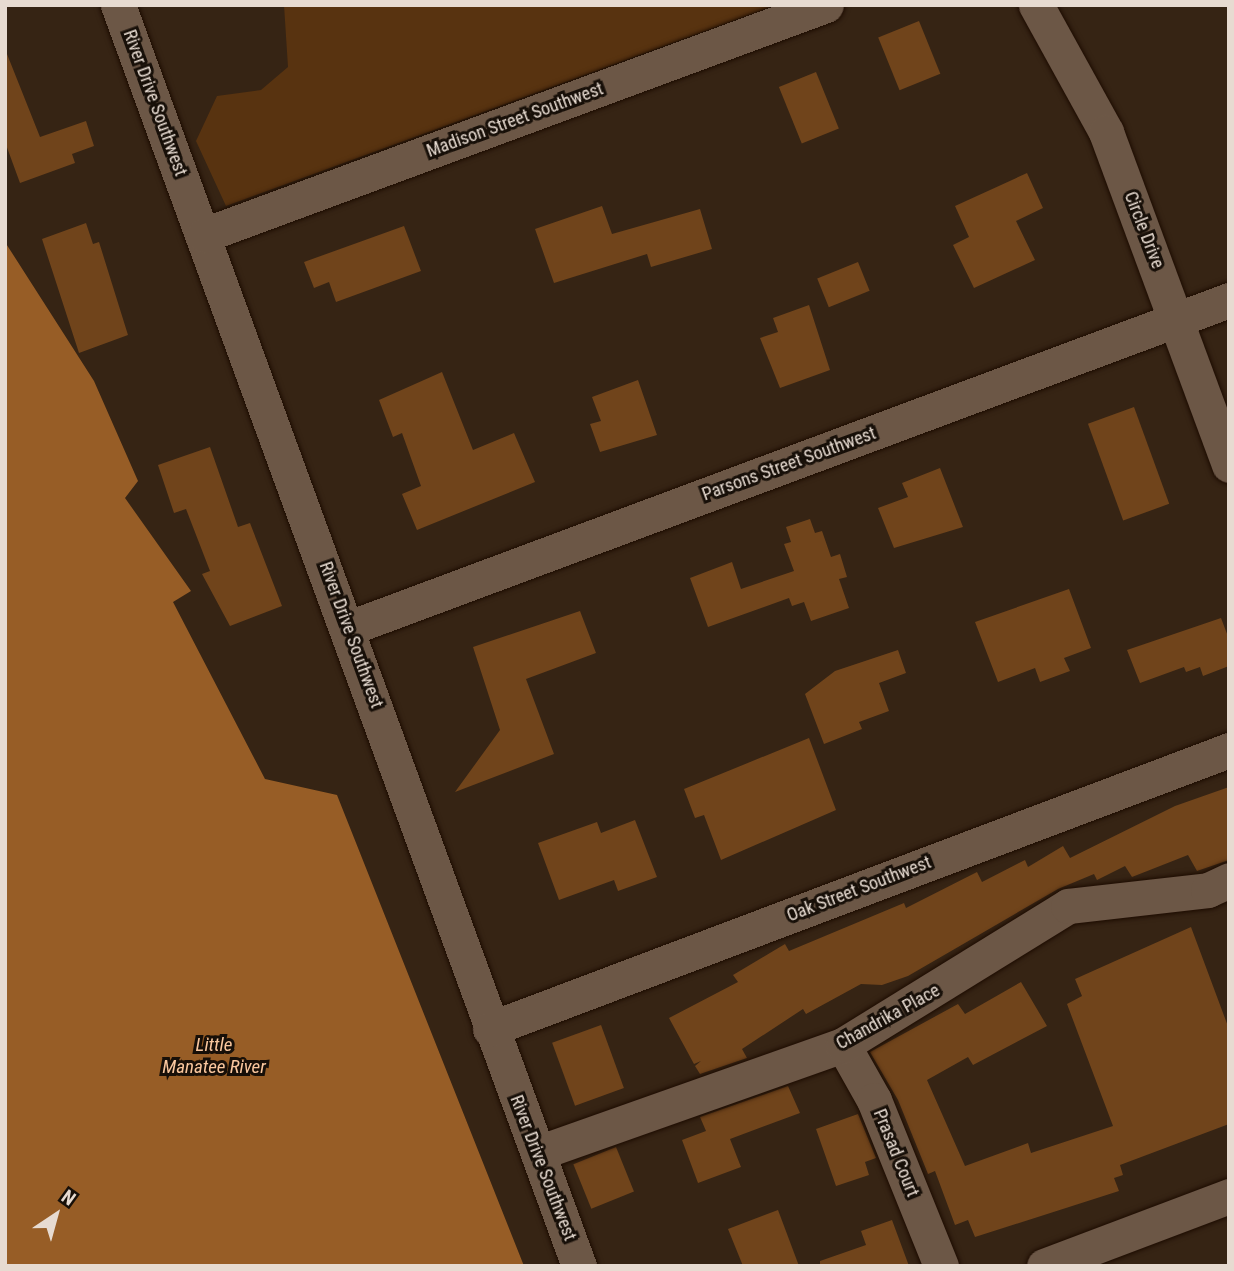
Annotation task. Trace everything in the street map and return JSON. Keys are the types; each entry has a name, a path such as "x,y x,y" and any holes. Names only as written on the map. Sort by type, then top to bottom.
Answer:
{"street":[{"name":"River Drive Southwest","path":"118,5 349,628 490,1029 579,1266"},
{"name":"Madison Street Southwest","path":"204,234 826,5"},
{"name":"Circle Drive","path":"1036,5 1106,132 1178,319 1229,465"},
{"name":"Parsons Street Southwest","path":"349,628 1229,300"},
{"name":"Oak Street Southwest","path":"490,1029 1229,750"},
{"name":"Chandrika Place","path":"538,1153 843,1045 1068,906 1208,890 1229,880"},
{"name":"Prasad Court","path":"843,1045 874,1100 941,1266"},
{"path":"1044,1266 1229,1196"}],"shaded area":[{"path":"284,5 776,5 226,206 196,141 217,96 261,90 288,67"}],"water":[{"name":"Little Manatee River","path":"5,242 94,381 138,481 125,498 191,591 173,602 265,779 337,795 524,1266 5,1266"}],"building":[{"path":"919,21 940,74 900,90 878,37"},
{"path":"5,49 40,137 86,121 94,146 72,154 75,163 20,183 5,142"},
{"path":"816,72 839,129 802,144 779,87"},
{"path":"1027,173 1043,208 1016,221 1035,260 974,288 953,245 969,237 955,206"},
{"path":"602,206 612,234 700,209 712,249 651,267 647,254 554,283 535,229"},
{"path":"86,223 93,244 99,242 128,335 79,353 42,239"},
{"path":"404,226 421,271 336,302 329,282 314,288 304,262"},
{"path":"858,262 870,291 829,307 817,278"},
{"path":"809,305 830,370 780,388 760,338 778,332 773,318"},
{"path":"442,372 473,450 514,433 535,482 417,530 402,494 421,486 402,433 393,437 379,400"},
{"path":"638,380 657,435 600,452 590,424 601,421 592,397"},
{"path":"1134,407 1169,504 1123,521 1088,424"},
{"path":"210,447 238,527 250,523 282,606 230,626 202,574 210,571 186,509 174,513 158,465"},
{"path":"940,468 963,527 894,548 878,508 908,497 902,483"},
{"path":"810,519 815,533 822,531 831,557 840,554 847,577 839,579 849,608 811,621 804,602 792,606 789,598 708,627 690,578 732,562 741,589 794,571 784,544 791,542 786,527"},
{"path":"1069,589 1091,648 1064,658 1070,671 1040,682 1035,668 998,682 975,622"},
{"path":"580,611 596,653 526,679 554,754 455,792 500,730 473,647"},
{"path":"1221,618 1229,639 1229,666 1203,676 1200,667 1186,672 1184,667 1140,683 1127,650"},
{"path":"898,650 906,673 879,683 889,711 859,722 862,729 824,744 805,694 835,671"},
{"path":"809,738 836,810 721,860 704,815 695,818 684,789"},
{"path":"1229,787 1229,860 1197,871 1188,855 1132,877 1125,866 1097,880 1094,874 1058,889 908,976 882,985 861,984 806,1014 803,1009 742,1049 747,1058 700,1074 695,1066 701,1061 694,1064 669,1018 738,982 733,975 785,944 789,951 904,903 906,908 977,872 982,882 1025,860 1028,867 1063,846 1070,858 1175,806"},
{"path":"635,820 657,877 618,891 614,880 559,900 538,843 597,822 601,833"},
{"path":"1191,927 1229,1029 1229,1124 1120,1165 1123,1175 1114,1178 1119,1191 975,1237 968,1220 955,1225 935,1171 928,1174 898,1100 870,1052 958,1004 965,1014 1021,982 1047,1026 973,1065 968,1057 927,1080 965,1166 1028,1143 1031,1153 1113,1126 1067,1004 1082,996 1075,979"},
{"path":"601,1025 624,1088 575,1106 552,1043"},
{"path":"788,1086 800,1113 730,1139 741,1167 698,1183 682,1140 706,1131 700,1117"},
{"path":"858,1114 876,1158 865,1162 869,1175 836,1186 816,1129"},
{"path":"616,1147 634,1192 591,1209 573,1164"},
{"path":"778,1210 799,1266 743,1266 728,1229"},
{"path":"892,1220 909,1266 820,1266 820,1261 866,1245 861,1231"}]}
